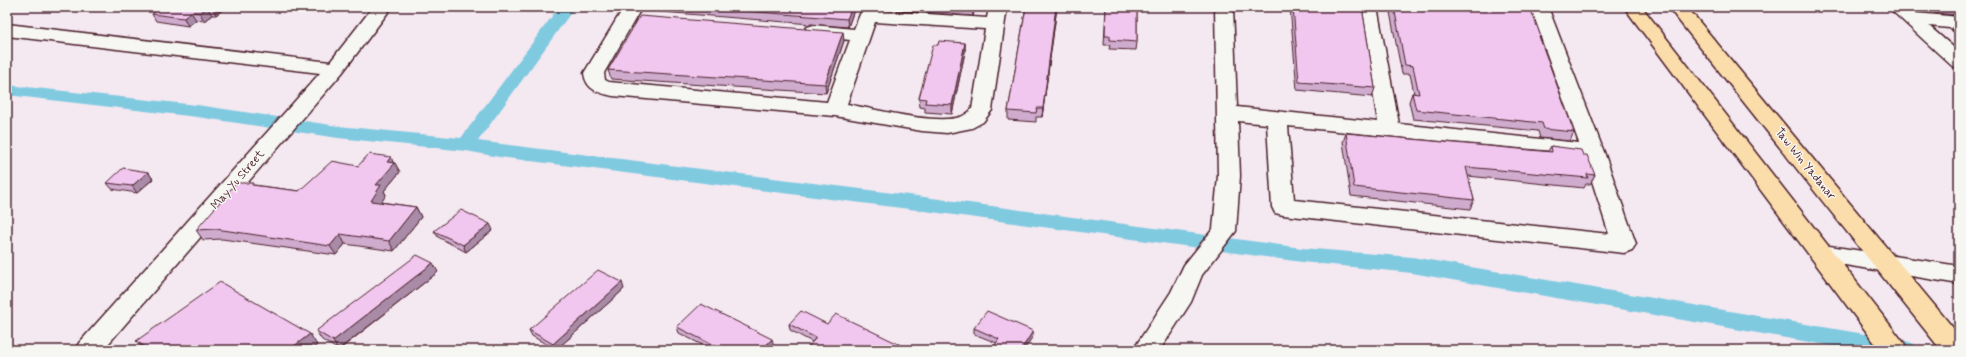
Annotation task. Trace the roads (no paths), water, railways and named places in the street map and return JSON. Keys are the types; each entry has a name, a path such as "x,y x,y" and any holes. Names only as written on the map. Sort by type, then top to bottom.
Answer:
{"main road":[{"path":"1633,7 1895,350"},
{"name":"Taw Win Yadanar","path":"1678,7 1956,350"}],"street":[{"name":"May Yu Street","path":"88,350 335,69 383,7"},
{"path":"1146,350 1182,295 1192,271 1224,231 1229,176 1224,7"},
{"path":"1368,7 1390,130"},
{"path":"1277,118 1284,207 1624,244 1593,152 1538,7"},
{"path":"634,14 594,73 595,82 600,87 613,90 835,108 922,124 947,126 965,123 976,117 982,110 997,15 869,12 835,108"},
{"path":"1903,13 1959,23"},
{"path":"1903,13 1959,62"},
{"path":"7,30 335,69"},
{"path":"798,30 861,35"},
{"path":"1227,113 1593,152"},
{"path":"1823,254 1959,275"}],"waterway":[{"path":"466,145 567,7"},
{"path":"7,90 197,111 338,132 466,145"},
{"path":"466,145 499,151 917,203 1302,255 1412,265 1906,350"}]}
